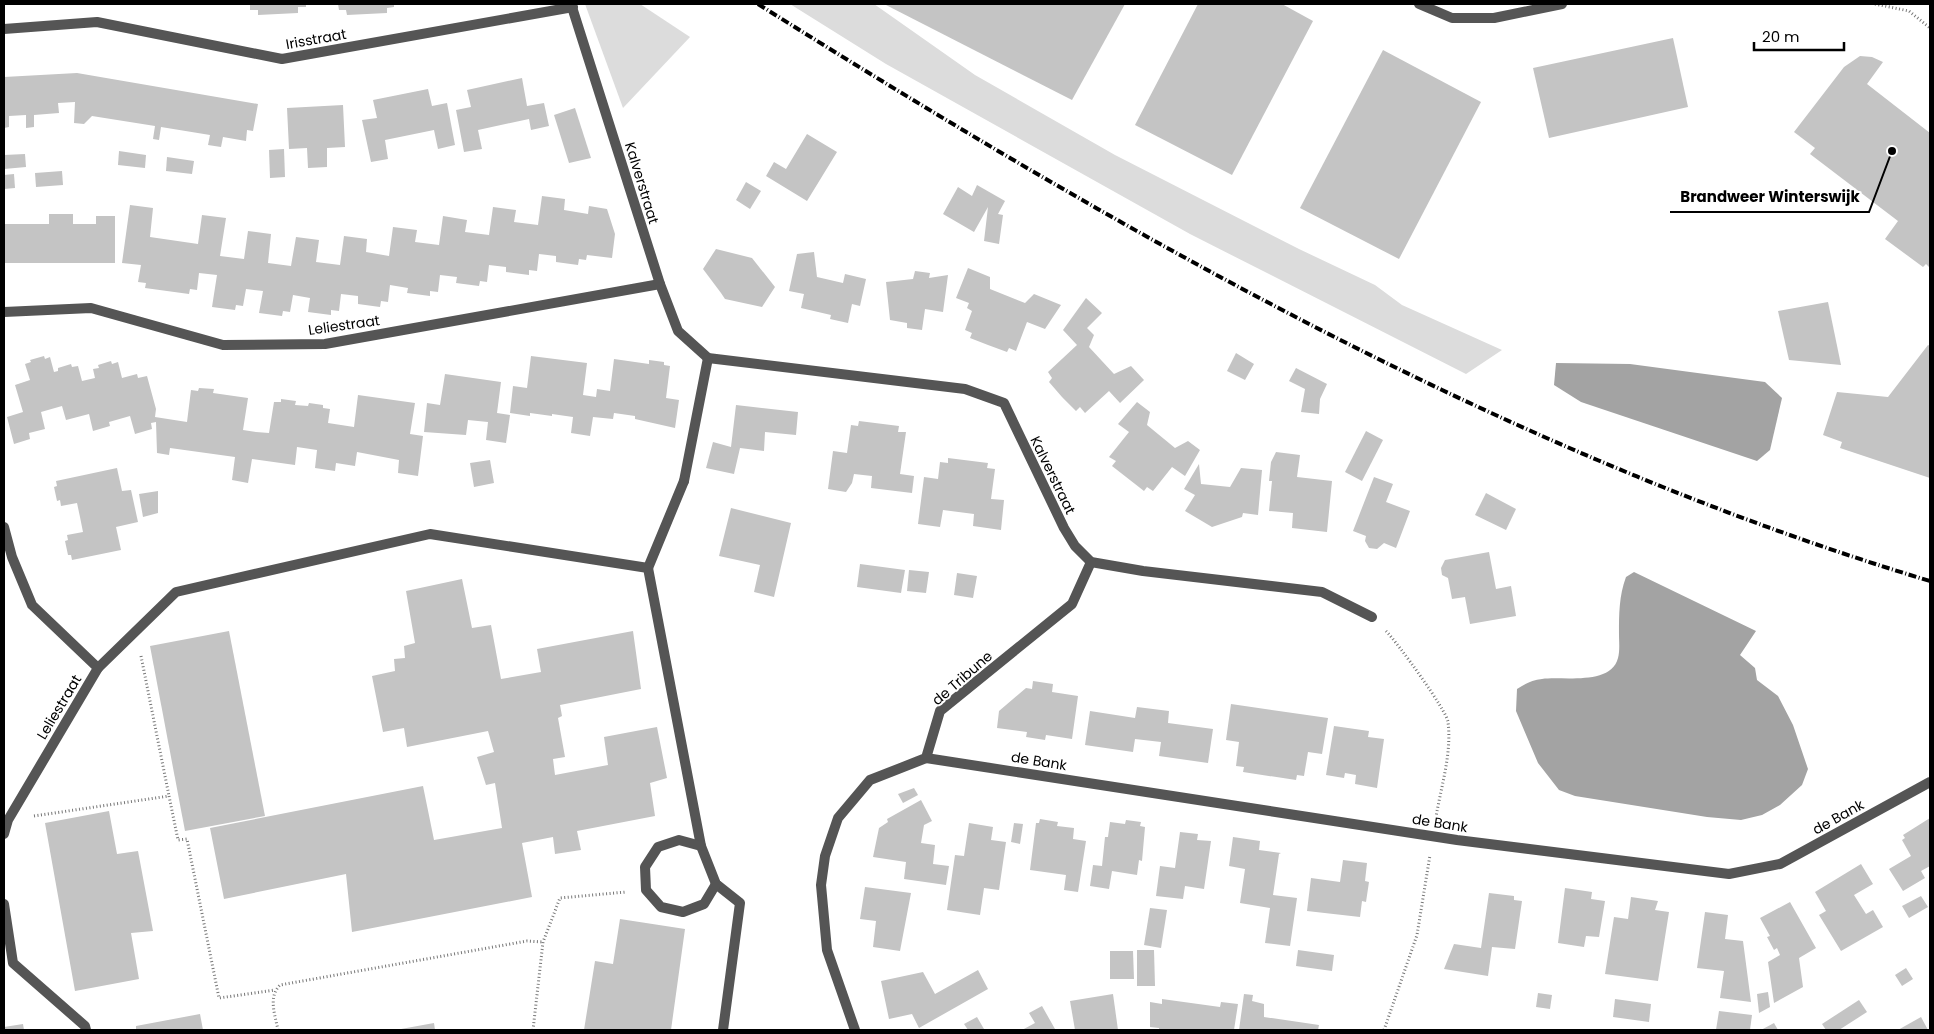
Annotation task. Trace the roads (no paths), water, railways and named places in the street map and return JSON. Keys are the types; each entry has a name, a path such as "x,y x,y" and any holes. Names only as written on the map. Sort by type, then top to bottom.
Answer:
{"street":[{"path":"1419,4 1452,18 1486,18 1562,4"},
{"name":"Irisstraat","path":"4,29 98,22 282,59 572,6"},
{"name":"Kalverstraat","path":"572,6 660,284 678,330 708,358 964,389 1004,403 1064,528 1075,546 1091,562"},
{"name":"Leliestraat","path":"4,312 91,308 223,345 325,344 660,284"},
{"path":"708,358 684,481 648,568 701,846 716,884 740,904 723,1030"},
{"name":"Leliestraat","path":"4,527 8,559 32,605 98,668 8,820 4,834"},
{"path":"98,668 176,592 430,534 648,568"},
{"path":"1091,562 1143,571 1322,592 1372,617"},
{"name":"de Tribune","path":"926,758 940,711 1072,604 1091,562"},
{"path":"855,1030 827,950 821,885 826,856 838,818 870,780 926,758"},
{"name":"de Bank","path":"926,758 1457,840 1729,874 1780,864 1930,782"},
{"path":"701,846 679,840 658,848 645,867 646,890 661,907 683,912 704,904 716,884"},
{"path":"4,904 14,963 86,1026 86,1030"}],"railway":[{"path":"758,4 1038,174 1181,255 1325,332 1472,404 1622,470 1774,530 1930,581"}],"place":[{"name":"Brandweer Winterswijk","path":"1892,151"}]}
